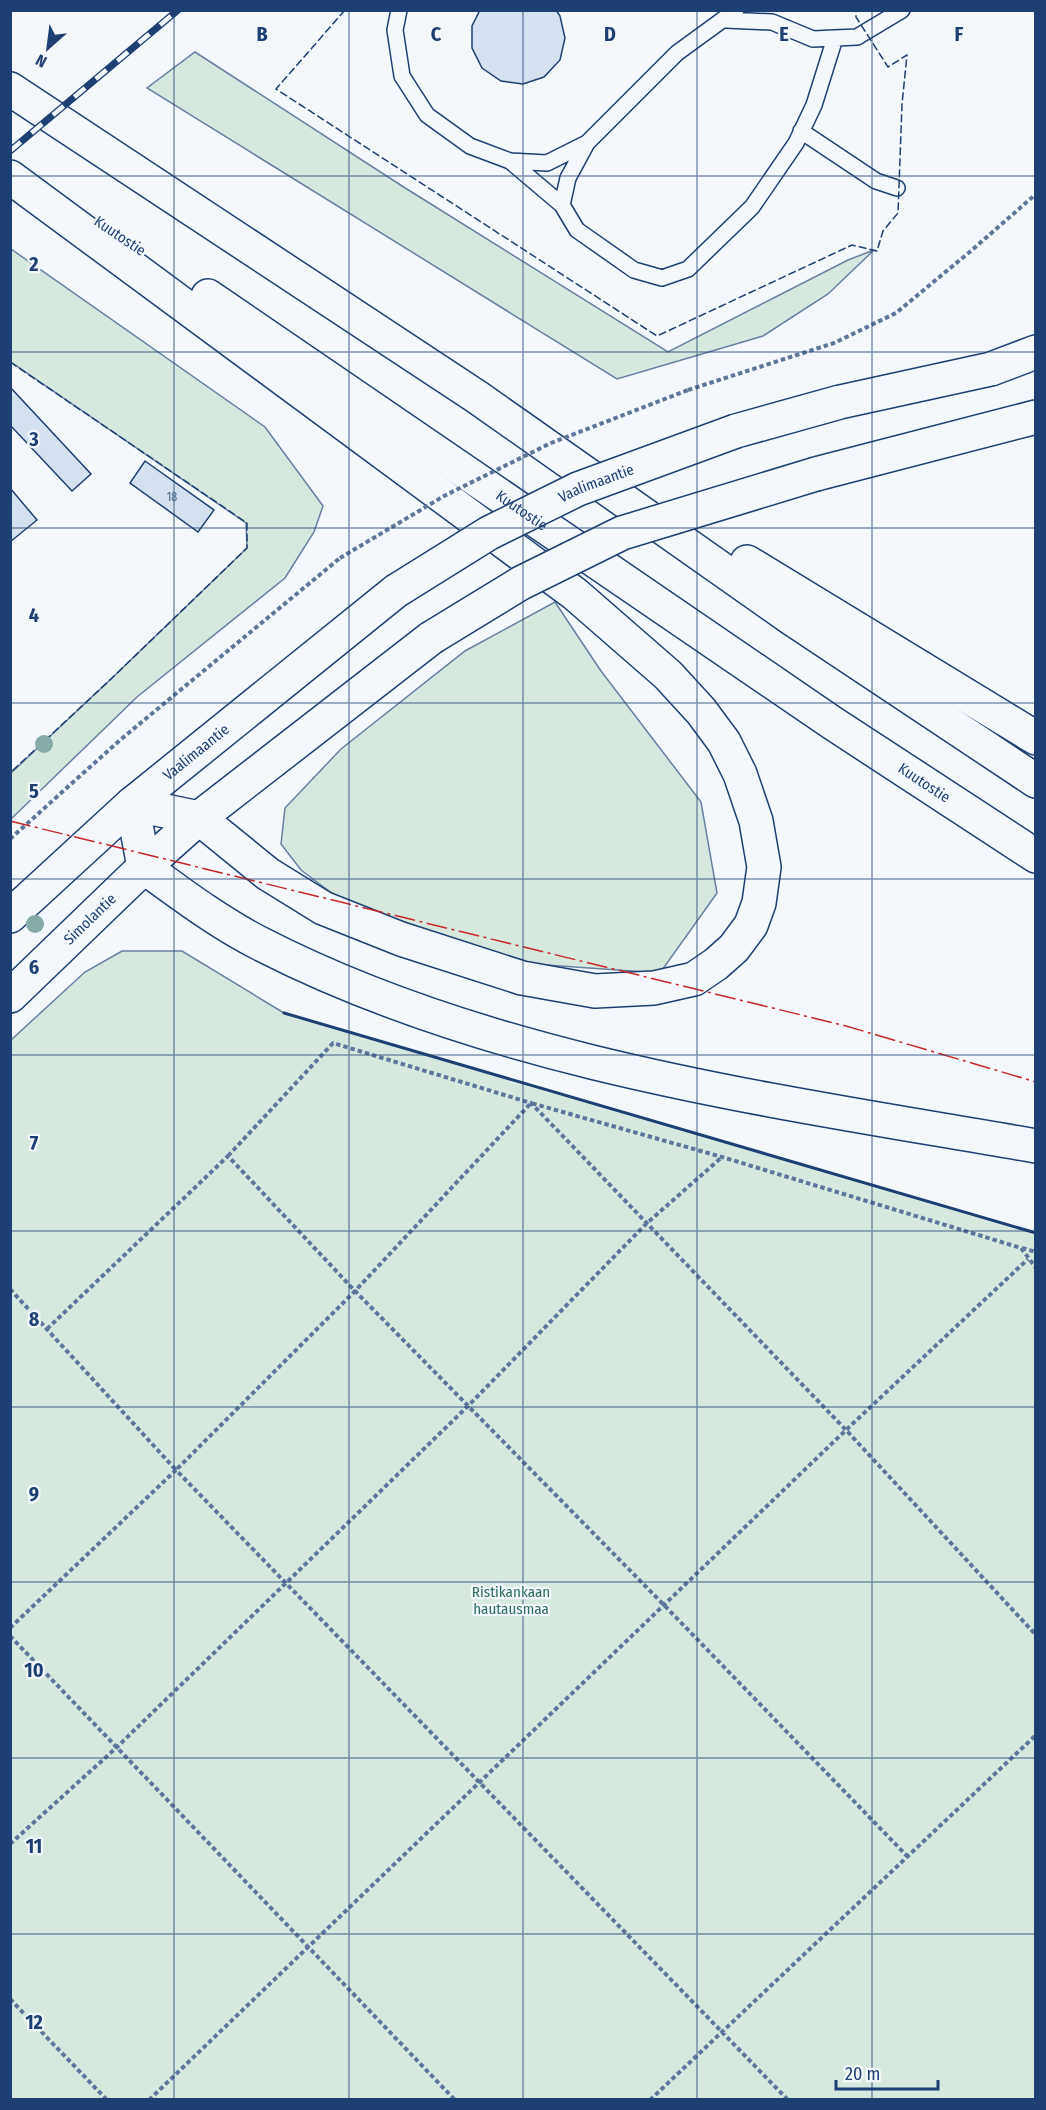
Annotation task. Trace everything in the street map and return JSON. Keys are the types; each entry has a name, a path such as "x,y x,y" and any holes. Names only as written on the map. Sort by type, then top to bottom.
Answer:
{"main road":[{"path":"10,89 477,397 800,624 1035,781"},
{"name":"Kuutostie","path":"10,161 831,722 1035,856"},
{"path":"10,177 575,594 668,675 701,711 724,742 740,774 756,821 764,867 759,903 751,925 734,948 716,964 694,980 654,988 595,991 522,978 401,939 323,908 268,874 199,818 132,804"},
{"name":"Vaalimaantie","path":"132,804 396,591 489,533 578,489 736,431 840,402 991,369 1035,352"},
{"path":"477,397 1035,738"},
{"path":"144,867 199,818 431,638 521,583 622,533 816,474 1035,417"},
{"path":"132,804 144,867 198,907 257,942 373,995 528,1045 648,1076 1035,1146"},
{"path":"10,916 132,804"},
{"name":"Simolantie","path":"10,996 144,867"}],"lane":[{"path":"399,10 395,30 402,76 427,115 470,146 510,162 562,205 577,230 634,270 662,278 688,269 752,207 796,143 814,105 835,38"},
{"path":"510,162 547,164 587,142 677,53 731,15 773,16 813,39 857,37 902,10"},
{"path":"801,131 876,181 897,188"},
{"path":"562,205 568,178 587,142"}],"path":[{"path":"10,839 120,740 340,558 444,496 551,443 688,390 834,343 896,313 1035,194"},
{"path":"46,1329 228,1156 333,1044 722,1157 1035,1252"},
{"path":"531,1103 846,1430 1035,1635"},
{"path":"10,1628 176,1470 355,1292 531,1103"},
{"path":"228,1156 355,1292 664,1605 907,1856"},
{"path":"10,1844 116,1748 468,1406 646,1224 722,1157"},
{"path":"1021,1248 1035,1268"},
{"path":"149,2100 846,1430 1028,1259"},
{"path":"10,1289 176,1470 788,2100"},
{"path":"10,1636 455,2100"},
{"path":"650,2100 1035,1735"},
{"path":"10,1999 107,2100"}],"green space":[{"path":"195,52 402,186 668,352 848,260 874,250 828,294 763,336 617,379 147,88"},
{"path":"11,249 265,427 323,506 314,532 285,578 137,697 11,819 11,773 247,548 246,523 11,362"},
{"path":"555,602 601,671 701,802 717,893 660,973 532,964 345,903 301,870 281,844 285,808 341,749 465,651"},
{"name":"Ristikankaan hautausmaa","path":"122,951 182,951 284,1013 1035,1233 1035,2099 11,2099 11,1040 85,972"}],"building":[{"path":"480,10 556,10 560,16 565,38 560,60 544,77 523,84 501,81 482,68 472,48 472,26"},
{"path":"10,387 91,474 72,491 10,425"},
{"path":"145,461 214,510 198,532 130,483"},
{"path":"10,488 37,520 10,542"}],"railway":[{"path":"10,151 178,10"}],"fence":[{"path":"345,10 276,89 657,336 852,245 877,251 883,231 898,213 902,104 907,55 888,67 856,17 856,10"},
{"path":"10,362 247,523 247,548 10,773"}],"wall":[{"path":"284,1013 1036,1233"}],"power":[{"path":"10,821 846,1026 1036,1082"}]}
